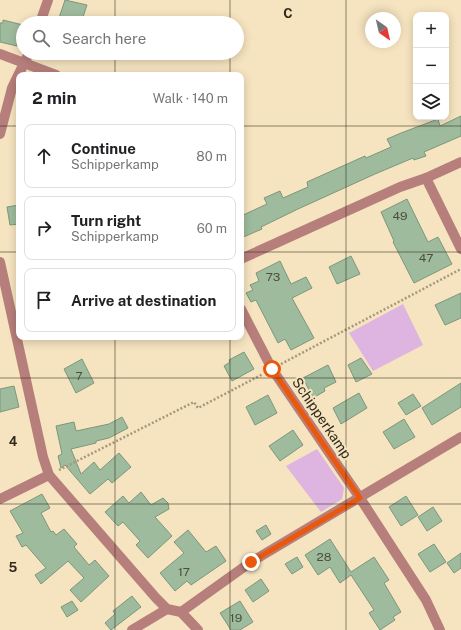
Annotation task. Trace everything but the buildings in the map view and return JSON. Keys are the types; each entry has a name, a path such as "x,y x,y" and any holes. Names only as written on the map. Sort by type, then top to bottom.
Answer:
{"street":[{"path":"42,16 48,0"},
{"path":"0,54 47,72"},
{"path":"20,72 26,60"},
{"path":"0,134 12,88 16,80"},
{"path":"244,258 400,187 426,178 461,162"},
{"path":"426,178 461,248"},
{"path":"0,262 16,338"},
{"name":"Schipperkamp","path":"244,315 272,369 360,498 426,600 440,630"},
{"path":"16,340 43,457 49,475 156,598 167,609 181,612 198,630"},
{"path":"181,612 251,562 461,437"},
{"path":"0,499 49,475"},
{"path":"132,630 167,609"}],"path":[{"path":"49,475 194,402 198,408 461,269"}],"shaded area":[{"path":"403,304 423,345 373,371 349,333"},
{"path":"317,449 344,488 342,499 321,512 286,466"}],"route":[{"path":"251,562 360,498 272,369"}]}
